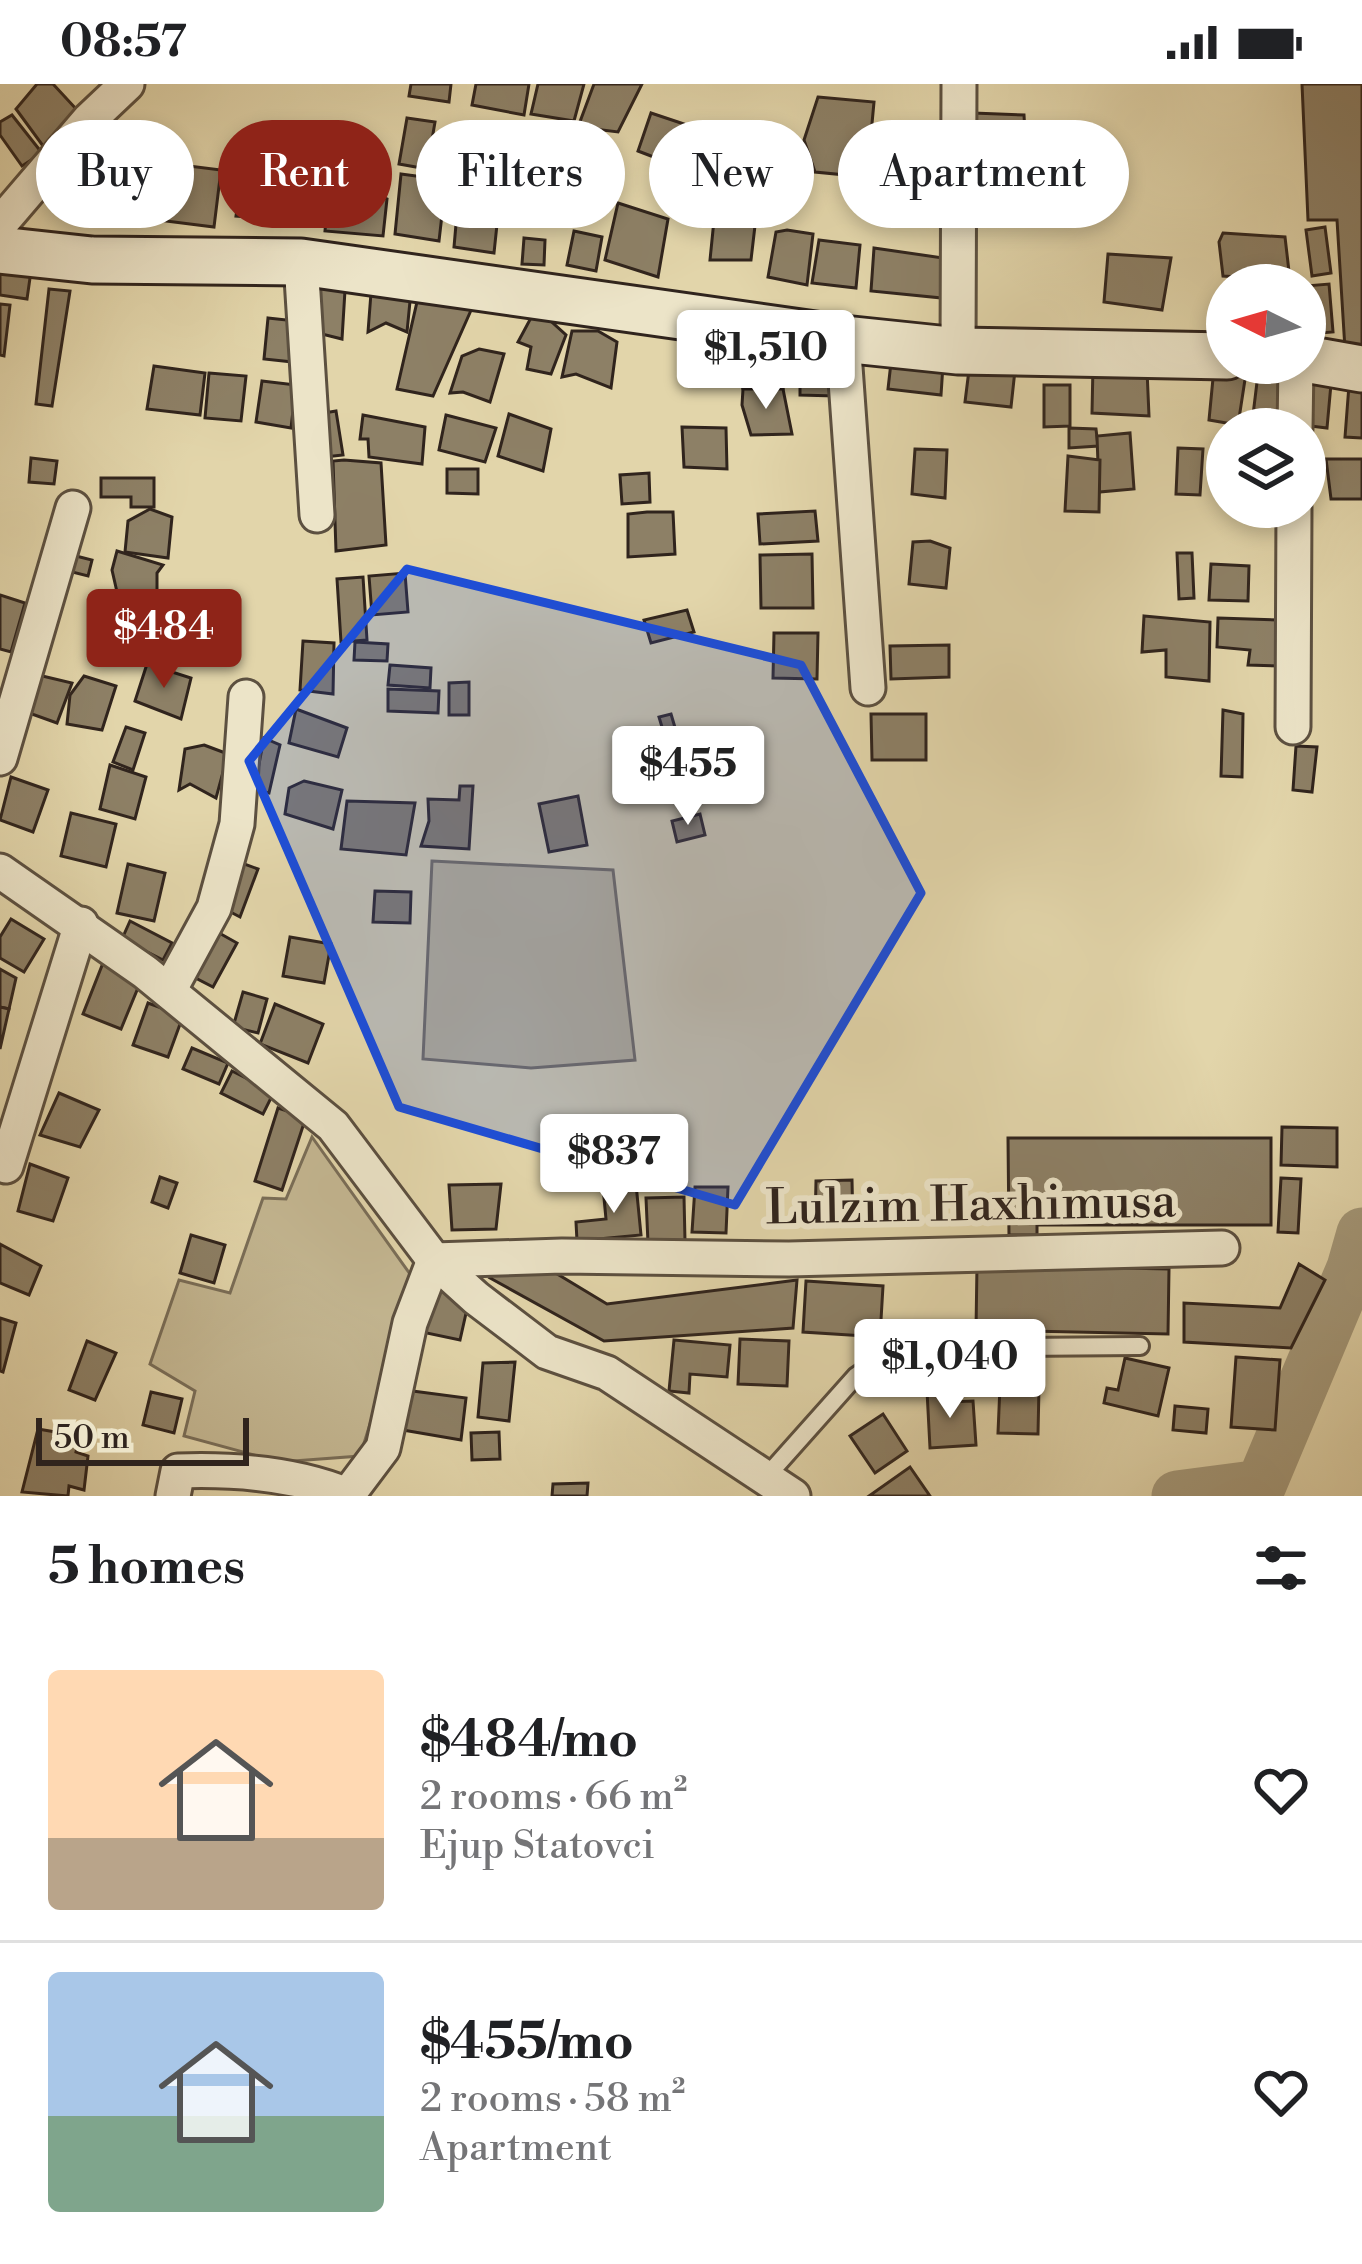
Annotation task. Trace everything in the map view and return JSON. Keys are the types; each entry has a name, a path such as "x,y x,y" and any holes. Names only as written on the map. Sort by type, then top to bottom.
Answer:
{"main road":[{"path":"0,250 92,260 301,262 958,351 1206,356"},
{"path":"1326,363 1362,369"}],"street":[{"path":"0,224 127,84"},
{"path":"958,351 959,84"},
{"path":"301,262 317,514"},
{"path":"843,339 868,688"},
{"path":"0,758 73,508"},
{"path":"1293,727 1294,528"},
{"path":"169,991 214,908 237,824 246,697"},
{"path":"0,871 81,924 169,991 333,1126 434,1260 547,1352 607,1373 780,1486"},
{"path":"6,1166 81,924"},
{"name":"Lulzim Haxhimusa","path":"434,1260 562,1256 789,1259 1222,1248"},
{"path":"173,1496 178,1471 232,1469 322,1484 347,1496 383,1448 410,1322 434,1260"}],"lane":[{"path":"780,1486 856,1376 897,1348 1140,1346"}],"highlighted area":[{"path":"407,569 801,665 921,893 735,1205 399,1107 249,761"}],"shaded area":[{"path":"432,861 613,870 635,1060 531,1068 423,1059"},
{"path":"312,1137 415,1281 360,1456 280,1462 184,1436 195,1391 150,1364 179,1280 230,1293 263,1198 286,1199"}],"building":[{"path":"37,84 53,84 78,111 71,120 36,120 36,136 16,109"},
{"path":"411,84 451,84 449,102 409,96"},
{"path":"476,84 529,84 524,115 472,105"},
{"path":"538,84 584,84 574,120 531,114"},
{"path":"594,84 642,84 624,120 581,120"},
{"path":"1302,84 1362,84 1362,351 1345,349 1337,220 1308,220"},
{"path":"818,97 874,102 872,120 838,120 838,174 815,172 811,120"},
{"path":"651,113 672,120 649,120 649,155 638,151"},
{"path":"973,113 1024,115 1024,120 973,120"},
{"path":"12,115 36,145 36,157 22,166 0,135 0,122"},
{"path":"407,118 421,120 416,120 416,167 399,164"},
{"path":"194,167 218,170 214,227 194,224"},
{"path":"401,174 416,176 416,228 440,228 439,241 395,234"},
{"path":"625,205 649,213 649,228 666,228 658,277 605,260 612,228 625,228"},
{"path":"1325,227 1331,273 1326,274 1326,264 1310,264 1306,230"},
{"path":"325,228 384,228 383,236"},
{"path":"456,228 497,228 494,253 454,247"},
{"path":"713,228 755,228 751,260 710,260"},
{"path":"574,231 602,237 596,271 567,265"},
{"path":"776,232 813,234 807,285 768,277"},
{"path":"1223,233 1285,237 1288,264 1222,264"},
{"path":"524,238 545,240 544,265 522,264"},
{"path":"819,240 860,245 856,288 812,283"},
{"path":"874,248 943,258 942,298 871,291"},
{"path":"0,253 33,257 27,299 0,295"},
{"path":"1108,254 1171,258 1162,310 1104,302"},
{"path":"323,272 346,274 342,339 311,336"},
{"path":"372,280 412,281 407,332 386,323 368,332"},
{"path":"1326,284 1333,332 1326,333"},
{"path":"49,289 70,291 52,406 36,404"},
{"path":"417,302 472,308 433,396 397,389"},
{"path":"0,304 10,305 4,356 0,355"},
{"path":"533,314 544,315 566,335 551,374 527,369 531,347 518,342"},
{"path":"268,318 296,321 293,362 264,359"},
{"path":"572,331 598,331 617,342 611,388 576,374 562,377"},
{"path":"781,344 783,389 743,389 740,352"},
{"path":"893,345 944,350 941,395 888,389"},
{"path":"479,349 504,354 490,402 463,392 450,393 462,356"},
{"path":"800,354 835,355 835,396 800,395"},
{"path":"971,354 1016,361 1011,407 965,402"},
{"path":"1093,365 1147,370 1149,416 1092,413"},
{"path":"154,366 205,373 200,415 147,409"},
{"path":"209,373 246,376 241,421 205,418"},
{"path":"262,381 296,385 291,428 256,422"},
{"path":"1212,384 1244,384 1241,408 1210,408"},
{"path":"1257,384 1282,384 1280,408 1254,408"},
{"path":"1306,384 1331,384 1327,428 1326,408 1304,408"},
{"path":"1044,385 1070,385 1070,426 1044,427"},
{"path":"1349,385 1362,386 1362,438 1345,437"},
{"path":"743,389 783,389 792,434 751,435 742,405"},
{"path":"336,411 343,455 324,457 318,414"},
{"path":"509,414 551,429 543,471 498,456"},
{"path":"363,415 425,427 422,464 369,457 368,439 360,439"},
{"path":"446,415 496,428 485,462 439,450"},
{"path":"682,427 726,428 727,469 684,467"},
{"path":"1069,428 1096,429 1098,446 1069,448"},
{"path":"1130,433 1134,489 1099,492 1097,436"},
{"path":"1178,448 1203,449 1200,495 1176,494"},
{"path":"915,449 947,450 945,498 912,494"},
{"path":"1068,456 1100,460 1099,512 1065,511"},
{"path":"31,458 57,461 54,484 29,482"},
{"path":"1326,459 1362,459 1362,499 1331,499"},
{"path":"333,461 381,463 386,545 336,551"},
{"path":"447,469 478,469 478,494 447,493"},
{"path":"649,473 650,502 622,504 620,475"},
{"path":"101,478 154,478 154,507 131,507 131,497 101,497"},
{"path":"150,509 172,517 168,558 125,552 128,521"},
{"path":"815,511 818,541 760,544 758,514"},
{"path":"673,512 675,554 628,557 628,514"},
{"path":"930,541 950,548 946,588 909,584 913,542"},
{"path":"117,551 163,565 157,573 157,597 117,592 112,570"},
{"path":"1177,553 1192,553 1194,598 1179,599"},
{"path":"812,554 813,608 761,608 760,555"},
{"path":"76,556 92,560 88,576 72,572"},
{"path":"1211,564 1249,566 1248,601 1209,600"},
{"path":"405,573 408,612 372,615 369,576"},
{"path":"363,577 367,640 341,642 337,579"},
{"path":"0,595 25,603 11,652 0,649"},
{"path":"117,598 157,602 154,630 115,621"},
{"path":"687,610 694,632 651,643 644,620"},
{"path":"1144,616 1210,622 1209,681 1166,677 1166,650 1142,652"},
{"path":"1218,618 1279,620 1283,666 1248,665 1250,650 1217,647"},
{"path":"100,622 154,630 147,664 98,653"},
{"path":"774,633 818,633 817,679 773,678"},
{"path":"303,641 334,643 333,694 300,690"},
{"path":"355,642 388,644 387,661 354,660"},
{"path":"949,645 949,677 891,679 890,646"},
{"path":"147,664 191,678 181,719 135,701"},
{"path":"390,665 431,668 430,688 388,685"},
{"path":"34,674 72,683 57,723 29,713"},
{"path":"84,676 116,686 102,730 67,724 70,695"},
{"path":"469,682 469,715 449,715 449,683"},
{"path":"388,689 439,691 438,713 388,711"},
{"path":"296,709 347,728 338,757 289,743"},
{"path":"1223,710 1243,714 1242,777 1221,776"},
{"path":"671,714 679,741 667,744 659,717"},
{"path":"871,714 926,714 926,760 872,760"},
{"path":"126,727 145,733 133,770 113,762"},
{"path":"264,738 280,745 269,793 254,790"},
{"path":"204,745 228,754 216,798 190,784 179,790 185,749"},
{"path":"1296,746 1317,747 1312,792 1293,790"},
{"path":"110,765 146,777 135,819 100,809"},
{"path":"11,777 48,790 33,832 0,820"},
{"path":"304,781 342,790 333,829 285,814 289,788"},
{"path":"460,786 473,786 469,849 421,846 429,821 428,799 459,800"},
{"path":"578,796 587,845 549,852 539,804"},
{"path":"347,801 415,803 406,855 341,849"},
{"path":"71,813 116,824 106,867 61,856"},
{"path":"700,814 705,835 677,842 672,821"},
{"path":"236,861 258,869 240,917 221,907"},
{"path":"128,864 165,873 154,921 117,913"},
{"path":"375,891 411,892 410,923 373,922"},
{"path":"11,919 44,939 24,972 0,958 0,937"},
{"path":"130,921 172,943 163,960 122,939"},
{"path":"212,929 237,943 213,987 188,974"},
{"path":"290,937 331,944 324,983 283,976"},
{"path":"103,963 142,978 121,1029 83,1014"},
{"path":"0,969 16,978 9,1009 0,1007"},
{"path":"243,992 267,999 258,1033 233,1027"},
{"path":"148,1003 183,1016 168,1057 133,1045"},
{"path":"275,1004 323,1024 308,1063 260,1044"},
{"path":"0,1007 9,1009 0,1049"},
{"path":"192,1048 228,1063 219,1084 183,1069"},
{"path":"232,1071 274,1092 263,1114 221,1093"},
{"path":"59,1093 99,1110 80,1147 40,1135"},
{"path":"278,1108 306,1117 282,1190 255,1181"},
{"path":"1282,1127 1337,1128 1337,1167 1281,1165"},
{"path":"1008,1138 1271,1138 1271,1225 1037,1225 1037,1235 1009,1235"},
{"path":"30,1164 68,1178 53,1221 18,1211"},
{"path":"160,1177 177,1183 168,1208 152,1202"},
{"path":"1281,1178 1301,1179 1298,1233 1278,1232"},
{"path":"852,1180 853,1226 815,1226 816,1181"},
{"path":"501,1184 496,1229 452,1230 449,1185"},
{"path":"636,1184 641,1235 577,1241 576,1222 606,1219 603,1187"},
{"path":"695,1187 728,1187 726,1233 692,1232"},
{"path":"684,1197 685,1241 648,1243 646,1198"},
{"path":"191,1235 225,1245 214,1283 180,1273"},
{"path":"0,1244 41,1266 29,1295 0,1283"},
{"path":"1299,1264 1325,1280 1291,1348 1184,1342 1184,1303 1280,1308"},
{"path":"503,1265 544,1266 607,1304 797,1280 793,1328 604,1341 490,1278"},
{"path":"977,1265 1169,1269 1168,1334 976,1330"},
{"path":"435,1279 469,1300 460,1340 417,1331"},
{"path":"806,1281 883,1286 880,1337 803,1332"},
{"path":"0,1318 16,1323 3,1372 0,1371"},
{"path":"740,1339 789,1341 787,1386 738,1384"},
{"path":"674,1340 730,1345 727,1377 690,1374 689,1393 669,1391"},
{"path":"87,1341 116,1353 95,1400 69,1390"},
{"path":"1236,1357 1280,1360 1275,1430 1231,1427"},
{"path":"1125,1358 1169,1368 1158,1416 1104,1403 1107,1388 1118,1390"},
{"path":"515,1362 509,1421 478,1417 483,1363"},
{"path":"1000,1386 1039,1387 1038,1434 998,1433"},
{"path":"405,1390 466,1398 461,1440 397,1429"},
{"path":"947,1390 948,1402 973,1401 976,1445 930,1448 927,1391"},
{"path":"151,1392 182,1399 174,1433 143,1425"},
{"path":"1175,1406 1208,1409 1206,1433 1173,1430"},
{"path":"883,1414 907,1451 875,1473 850,1436"},
{"path":"38,1429 79,1436 76,1452 88,1456 84,1490 69,1486 68,1496 22,1492"},
{"path":"499,1432 500,1459 472,1460 471,1433"},
{"path":"910,1467 930,1496 869,1496"},
{"path":"588,1483 587,1496 552,1496 553,1484"}],"waterway":[{"path":"1177,1496 1261,1485 1352,1268 1362,1233"}]}
